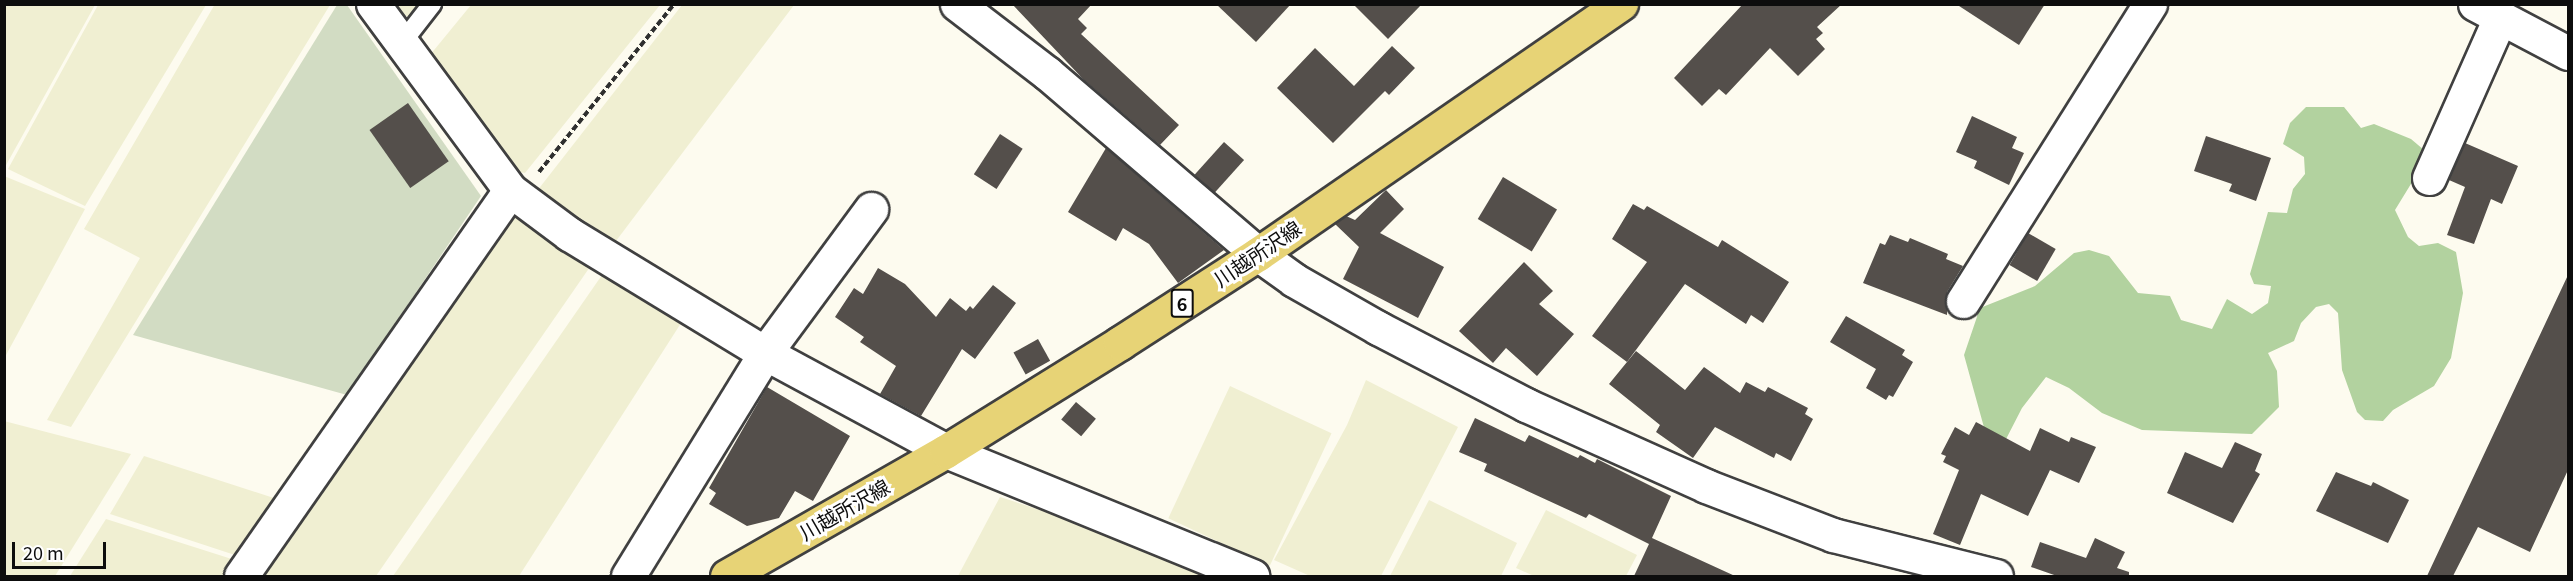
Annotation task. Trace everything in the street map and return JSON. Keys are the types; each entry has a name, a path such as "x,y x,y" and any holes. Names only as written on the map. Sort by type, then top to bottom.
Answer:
{"main road":[{"name":"川越所沢線","path":"727,576 946,451 1258,254 1621,4"}],"street":[{"path":"373,4 515,193 569,234 765,353 946,451 1252,576"},
{"path":"957,4 1047,73 1258,254 1294,280 1378,328 1505,394 1706,486 1833,535 1996,576"},
{"path":"1963,301 2150,4"},
{"path":"2429,178 2485,9 2568,53"},
{"path":"240,576 515,193"},
{"path":"628,576 765,353 871,209"}],"lane":[{"path":"401,44 432,4"}],"path":[{"path":"515,193 674,4"}],"green space":[{"path":"215,4 330,5 71,427 47,420 140,258 84,229"},
{"path":"4,5 95,5 5,167 4,167"},
{"path":"98,5 206,5 85,206 8,169"},
{"path":"337,5 347,5 481,196 347,395 133,335"},
{"path":"397,5 420,5 410,16 404,16"},
{"path":"471,5 660,5 525,173 515,171 430,55"},
{"path":"682,5 794,5 616,241 537,191"},
{"path":"2306,107 2344,107 2361,128 2374,124 2411,139 2424,150 2425,161 2395,210 2408,237 2419,246 2438,243 2456,252 2463,293 2451,358 2434,386 2393,410 2383,421 2365,420 2357,412 2342,370 2338,313 2329,304 2316,307 2301,323 2294,341 2268,353 2277,371 2279,407 2252,434 2142,430 2102,413 2069,388 2046,377 2022,408 2004,443 1985,431 1964,355 1980,308 2035,286 2074,253 2089,250 2109,256 2138,293 2170,296 2181,320 2212,329 2227,299 2252,314 2268,303 2271,286 2254,284 2250,274 2268,212 2287,213 2293,189 2305,174 2304,157 2283,144 2290,123"},
{"path":"4,176 85,209 5,357 4,357"},
{"path":"508,213 592,264 376,576 254,576"},
{"path":"602,275 683,320 519,576 393,576"},
{"path":"1366,380 1458,427 1381,576 1310,576 1274,560 1347,425"},
{"path":"1230,386 1332,433 1270,566 1168,518"},
{"path":"4,421 131,454 55,576 5,576"},
{"path":"144,456 280,500 241,557 110,514"},
{"path":"1000,497 1065,518 1209,576 958,576"},
{"path":"1429,500 1517,543 1501,576 1390,576"},
{"path":"1546,510 1637,555 1626,576 1534,576 1516,568"},
{"path":"106,519 238,561 227,576 70,576"}],"building":[{"path":"1012,4 1092,4 1078,19 1087,28 1081,34 1179,125 1160,145 1084,80"},
{"path":"1216,4 1291,4 1256,42"},
{"path":"1353,4 1422,4 1388,39"},
{"path":"1743,4 1842,4 1817,27 1823,33 1816,39 1825,49 1798,76 1770,48 1726,95 1719,89 1702,106 1674,78"},
{"path":"1956,4 2045,4 2019,45"},
{"path":"1392,46 1415,68 1389,95 1385,91 1333,143 1277,88 1315,48 1354,86"},
{"path":"408,103 449,161 410,188 369,130"},
{"path":"1972,116 2017,137 2012,148 2024,153 2009,185 1974,168 1977,161 1956,152"},
{"path":"1000,134 1023,149 997,189 974,174"},
{"path":"2206,136 2271,158 2256,201 2229,191 2232,184 2194,171"},
{"path":"1224,142 1244,160 1215,193 1195,175"},
{"path":"2465,143 2518,166 2502,204 2491,199 2474,244 2447,235 2465,187 2449,180"},
{"path":"1106,148 1224,250 1178,283 1149,244 1123,228 1116,241 1068,212"},
{"path":"1503,177 1557,209 1532,251 1478,219"},
{"path":"1386,190 1404,209 1380,233 1444,267 1418,318 1343,279 1359,247 1335,224 1346,216 1355,220"},
{"path":"1633,204 1644,210 1647,206 1718,247 1722,240 1789,282 1763,323 1751,315 1746,324 1685,284 1627,362 1592,336 1647,262 1612,239"},
{"path":"2028,233 2056,249 2037,281 2010,265"},
{"path":"1890,235 1908,242 1910,238 1948,254 1946,259 1963,266 1947,292 1947,315 1863,283 1880,243 1885,245"},
{"path":"1524,262 1553,291 1539,304 1574,334 1537,376 1506,348 1493,363 1459,331"},
{"path":"878,268 905,284 936,317 950,298 966,311 970,306 973,309 993,285 1016,303 975,359 962,349 921,416 880,394 896,366 860,342 864,337 835,317 854,288 863,294"},
{"path":"2568,275 2568,470 2530,552 2478,527 2453,576 2427,576"},
{"path":"1846,316 1905,350 1902,355 1913,362 1893,397 1889,395 1886,400 1866,388 1876,369 1830,342"},
{"path":"1038,339 1050,361 1026,374 1014,353"},
{"path":"1636,351 1685,390 1704,367 1740,393 1746,382 1765,392 1768,387 1808,408 1805,414 1813,419 1791,461 1776,453 1774,458 1715,427 1693,458 1656,432 1660,425 1609,384"},
{"path":"767,387 850,436 813,501 795,491 779,518 747,526 709,504 716,493 709,488"},
{"path":"1076,402 1096,419 1081,436 1061,420"},
{"path":"1475,418 1525,442 1529,435 1578,458 1580,455 1595,463 1597,459 1671,496 1652,538 1735,576 1634,576 1649,544 1589,514 1586,518 1484,471 1487,464 1459,452"},
{"path":"1976,422 2030,451 2040,428 2069,442 2071,437 2096,447 2079,483 2050,470 2028,516 1981,494 1960,545 1933,534 1959,470 1943,462 1946,456 1941,454 1955,427 1969,435"},
{"path":"2235,442 2262,454 2255,471 2260,474 2233,523 2167,493 2185,452 2222,468"},
{"path":"2336,472 2371,486 2373,482 2409,500 2388,543 2316,511"},
{"path":"2095,538 2125,552 2117,568 2129,572 2129,576 2057,576 2031,567 2040,542 2086,558"}]}
